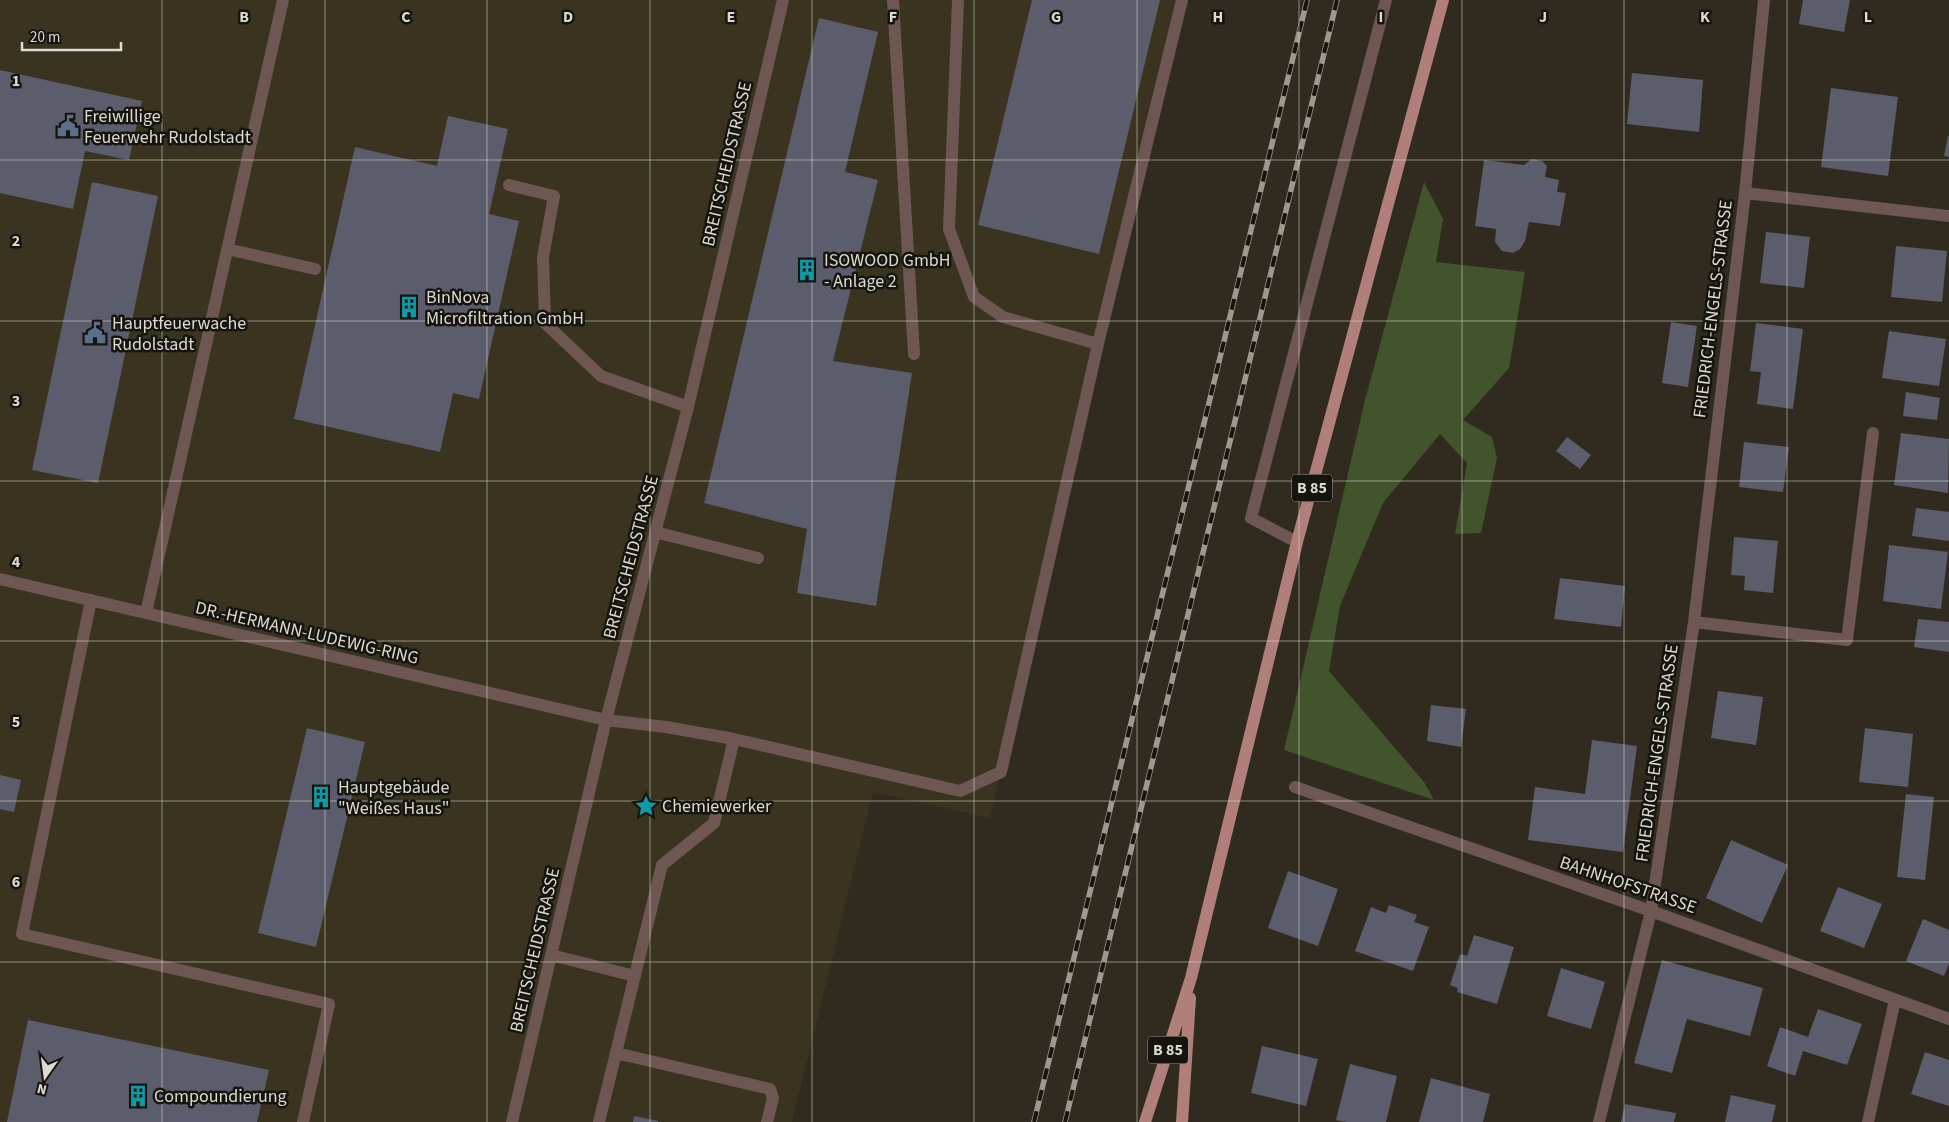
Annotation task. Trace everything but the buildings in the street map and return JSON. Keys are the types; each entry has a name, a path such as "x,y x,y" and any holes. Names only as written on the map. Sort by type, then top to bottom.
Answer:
{"main road":[{"name":"B 85","path":"1145,1122 1191,978 1298,542 1443,0"},
{"name":"B 85","path":"1182,1122 1191,978"}],"street":[{"path":"146,613 283,0"},
{"name":"BREITSCHEIDSTRASSE","path":"512,1122 606,720 688,407 783,0"},
{"path":"893,0 914,354"},
{"path":"958,0 949,229 974,296 1003,317 1098,344 1182,0"},
{"path":"1298,542 1251,518 1386,0"},
{"name":"FRIEDRICH-ENGELS-STRASSE","path":"1599,1122 1651,911 1694,622 1744,193 1764,0"},
{"path":"508,185 554,196 543,257 545,322 601,376 688,407"},
{"path":"1744,193 1949,216"},
{"path":"227,249 315,269"},
{"name":"DR.-HERMANN-LUDEWIG-RING","path":"0,579 606,720 666,726 734,739 960,791 1001,772 1098,344"},
{"name":"FRIEDRICH-ENGELS-STRASSE","path":"1694,622 1847,640 1873,433"},
{"path":"655,532 758,558"},
{"path":"90,600 22,934 329,1004 303,1122"},
{"path":"599,1122 662,865 714,823 734,739"},
{"name":"BAHNHOFSTRASSE","path":"1295,787 1651,911 1949,1019"},
{"path":"551,955 635,976"},
{"path":"1868,1122 1895,1000"},
{"path":"616,1053 770,1089 773,1098 767,1122"}],"shaded area":[{"path":"0,0 1185,0 990,818 873,792 792,1122 0,1122"}],"green space":[{"path":"1424,182 1443,219 1436,262 1525,272 1509,368 1463,420 1492,437 1497,458 1481,533 1455,534 1467,463 1440,434 1383,503 1340,606 1329,671 1424,782 1434,800 1284,750 1365,400"}],"railway":[{"path":"1034,1122 1307,0"},
{"path":"1065,1122 1337,0"}],"place":[{"name":"Freiwillige Feuerwehr Rudolstadt","path":"68,126"},
{"name":"ISOWOOD GmbH - Anlage 2","path":"807,270"},
{"name":"BinNova Microfiltration GmbH","path":"409,307"},
{"name":"Hauptfeuerwache Rudolstadt","path":"95,333"},
{"name":"Hauptgebäude \"Weißes Haus\"","path":"321,797"},
{"name":"Chemiewerker","path":"646,806"},
{"name":"Compoundierung","path":"138,1096"}]}
